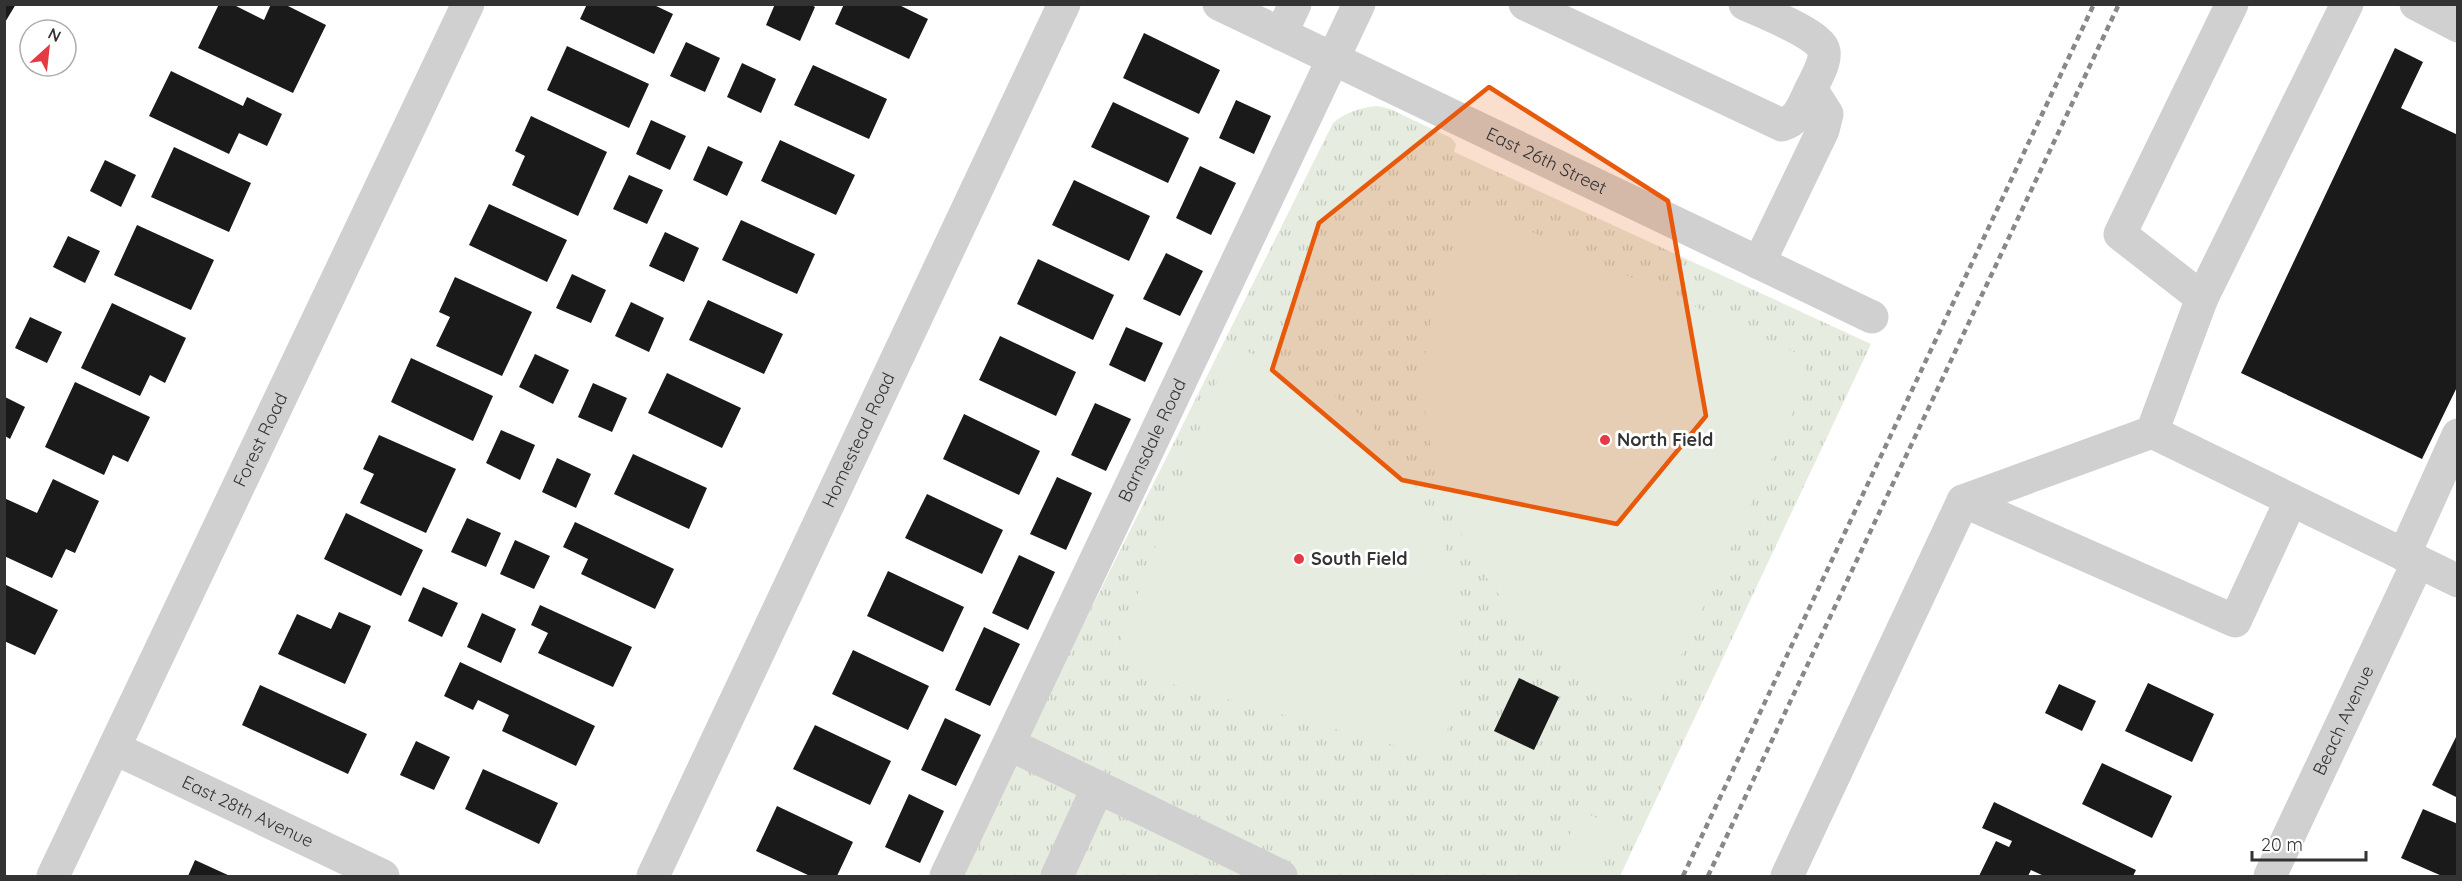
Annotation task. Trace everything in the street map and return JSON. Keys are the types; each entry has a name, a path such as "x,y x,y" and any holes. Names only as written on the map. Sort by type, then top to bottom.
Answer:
{"street":[{"name":"Forest Road","path":"53,876 468,4"},
{"name":"Homestead Road","path":"653,876 1064,4"},
{"name":"East 26th Street","path":"1219,4 1872,317"},
{"path":"1281,34 1295,4"},
{"name":"Barnsdale Road","path":"946,876 1359,4"},
{"path":"1525,4 1782,125 1791,122 1800,112 1811,89 1824,51 1821,44 1793,27 1745,4"},
{"path":"2202,298 2120,234 2232,4"},
{"path":"2151,432 2202,298 2347,4"},
{"path":"2416,4 2457,26"},
{"path":"1759,263 1823,130 1827,114 1811,89"},
{"path":"1787,876 1963,501 2151,432 2457,581"},
{"name":"Beach Avenue","path":"2270,876 2411,559 2457,435"},
{"path":"1963,501 2235,621 2291,500"},
{"path":"1009,744 1281,876"},
{"name":"East 28th Avenue","path":"114,748 383,876"},
{"path":"1058,876 1098,787"}],"highlighted area":[{"path":"1489,87 1668,201 1706,416 1617,524 1402,480 1272,370 1319,223"}],"green space":[{"path":"1377,106 1390,109 1451,138 1456,144 1454,152 1871,344 1620,876 958,876 1333,123 1354,111"},
{"name":"North Field","path":"1471,204 1798,354 1809,378 1656,710 1578,669 1554,652 1525,625 1499,595 1476,561 1457,525 1442,487 1431,448 1425,408 1426,347 1440,284"},
{"name":"South Field","path":"1231,345 1311,382 1355,411 1381,436 1396,456 1434,521 1444,543 1451,570 1458,624 1457,678 1440,758 1136,674 1120,641"},
{"path":"1581,811 1619,828 1596,876 1550,876"}],"building":[{"path":"4,4 16,4 4,24"},
{"path":"219,4 232,4 264,20 271,4 284,4 326,25 293,93 198,48"},
{"path":"587,4 652,4 673,14 654,54 580,19"},
{"path":"775,4 810,4 815,7 800,41 766,25"},
{"path":"844,4 897,4 928,19 909,59 835,24"},
{"path":"1144,33 1220,70 1199,114 1123,78"},
{"path":"686,42 720,58 705,92 670,76"},
{"path":"567,46 649,84 629,128 547,90"},
{"path":"2395,48 2423,62 2401,108 2458,135 2458,385 2422,459 2241,373"},
{"path":"742,63 776,79 761,113 727,97"},
{"path":"813,65 887,99 869,139 794,105"},
{"path":"171,71 243,106 247,97 282,114 267,146 239,133 229,154 149,116"},
{"path":"1236,100 1271,116 1254,154 1219,138"},
{"path":"1113,102 1189,138 1168,183 1091,147"},
{"path":"531,116 607,152 578,216 512,185 525,156 515,151"},
{"path":"651,120 686,136 670,170 636,154"},
{"path":"780,140 855,175 836,215 761,181"},
{"path":"708,146 743,162 727,196 693,180"},
{"path":"174,147 251,183 229,232 151,197"},
{"path":"105,160 136,175 121,207 90,191"},
{"path":"1200,166 1236,183 1211,235 1176,218"},
{"path":"629,175 663,190 647,224 613,209"},
{"path":"1074,180 1150,216 1129,261 1052,225"},
{"path":"489,204 567,240 547,282 469,245"},
{"path":"741,220 815,254 797,294 722,260"},
{"path":"137,225 214,260 191,310 114,275"},
{"path":"665,232 699,248 684,282 649,266"},
{"path":"68,236 100,251 85,283 53,267"},
{"path":"1166,253 1203,271 1180,316 1143,299"},
{"path":"1038,259 1114,295 1093,340 1017,304"},
{"path":"572,274 606,290 591,323 556,308"},
{"path":"455,277 532,312 502,376 436,346 450,317 439,312"},
{"path":"708,300 783,334 764,374 689,340"},
{"path":"631,302 664,318 649,352 615,336"},
{"path":"112,303 186,338 165,383 150,375 140,396 81,368"},
{"path":"30,317 62,332 47,363 15,348"},
{"path":"1126,327 1163,343 1145,382 1109,365"},
{"path":"1000,336 1076,372 1056,416 979,380"},
{"path":"535,354 569,370 553,404 519,387"},
{"path":"411,358 493,396 473,441 391,402"},
{"path":"667,373 741,408 722,448 648,413"},
{"path":"75,382 150,417 128,462 113,455 104,475 45,447"},
{"path":"593,383 627,398 612,432 578,417"},
{"path":"5,397 25,407 10,439 5,436"},
{"path":"1095,403 1131,419 1106,471 1071,455"},
{"path":"964,414 1040,451 1019,495 943,459"},
{"path":"501,430 535,445 520,480 486,463"},
{"path":"379,435 456,469 426,533 360,503 374,474 363,469"},
{"path":"633,454 707,488 689,529 614,494"},
{"path":"557,458 591,474 576,508 542,492"},
{"path":"1057,477 1092,493 1066,550 1030,534"},
{"path":"53,479 99,501 75,553 66,549 52,578 4,556 4,498 37,513"},
{"path":"927,494 1003,530 982,574 905,538"},
{"path":"346,513 423,550 401,596 324,559"},
{"path":"467,518 501,533 486,567 451,552"},
{"path":"575,522 674,569 655,609 581,574 588,559 563,547"},
{"path":"515,540 550,556 534,589 500,574"},
{"path":"1019,555 1055,572 1028,630 992,613"},
{"path":"888,571 964,607 943,652 867,616"},
{"path":"4,584 58,610 35,655 4,641"},
{"path":"423,587 458,603 442,637 408,621"},
{"path":"540,605 632,647 613,687 538,653 548,633 531,625"},
{"path":"339,612 371,626 345,684 278,654 297,614 331,629"},
{"path":"482,613 516,629 501,663 467,647"},
{"path":"984,627 1020,644 990,706 955,690"},
{"path":"853,650 929,686 908,730 832,694"},
{"path":"460,662 595,726 576,766 502,731 509,715 478,700 473,710 444,696"},
{"path":"1519,678 1559,697 1534,750 1494,731"},
{"path":"2148,683 2214,714 2192,762 2125,731"},
{"path":"2059,684 2096,701 2082,731 2045,713"},
{"path":"260,685 367,734 348,774 242,725"},
{"path":"945,718 981,735 956,786 921,770"},
{"path":"815,725 891,761 870,805 793,769"},
{"path":"2458,733 2458,798 2432,785"},
{"path":"416,741 450,757 434,790 400,775"},
{"path":"2102,763 2172,796 2152,838 2082,804"},
{"path":"483,769 558,803 539,844 465,809"},
{"path":"909,794 944,811 920,863 885,847"},
{"path":"1994,802 2136,870 2133,876 2044,876 2031,870 2028,876 1979,876 1996,841 2009,847 2012,841 1982,828"},
{"path":"777,806 853,842 837,876 810,876 756,851"},
{"path":"2423,809 2458,824 2458,876 2442,876 2401,858"},
{"path":"195,860 230,876 188,876"}],"railway":[{"path":"1683,876 2094,4"},
{"path":"1708,876 2119,4"}],"place":[{"name":"North Field","path":"1605,440"},
{"name":"South Field","path":"1299,559"}]}
